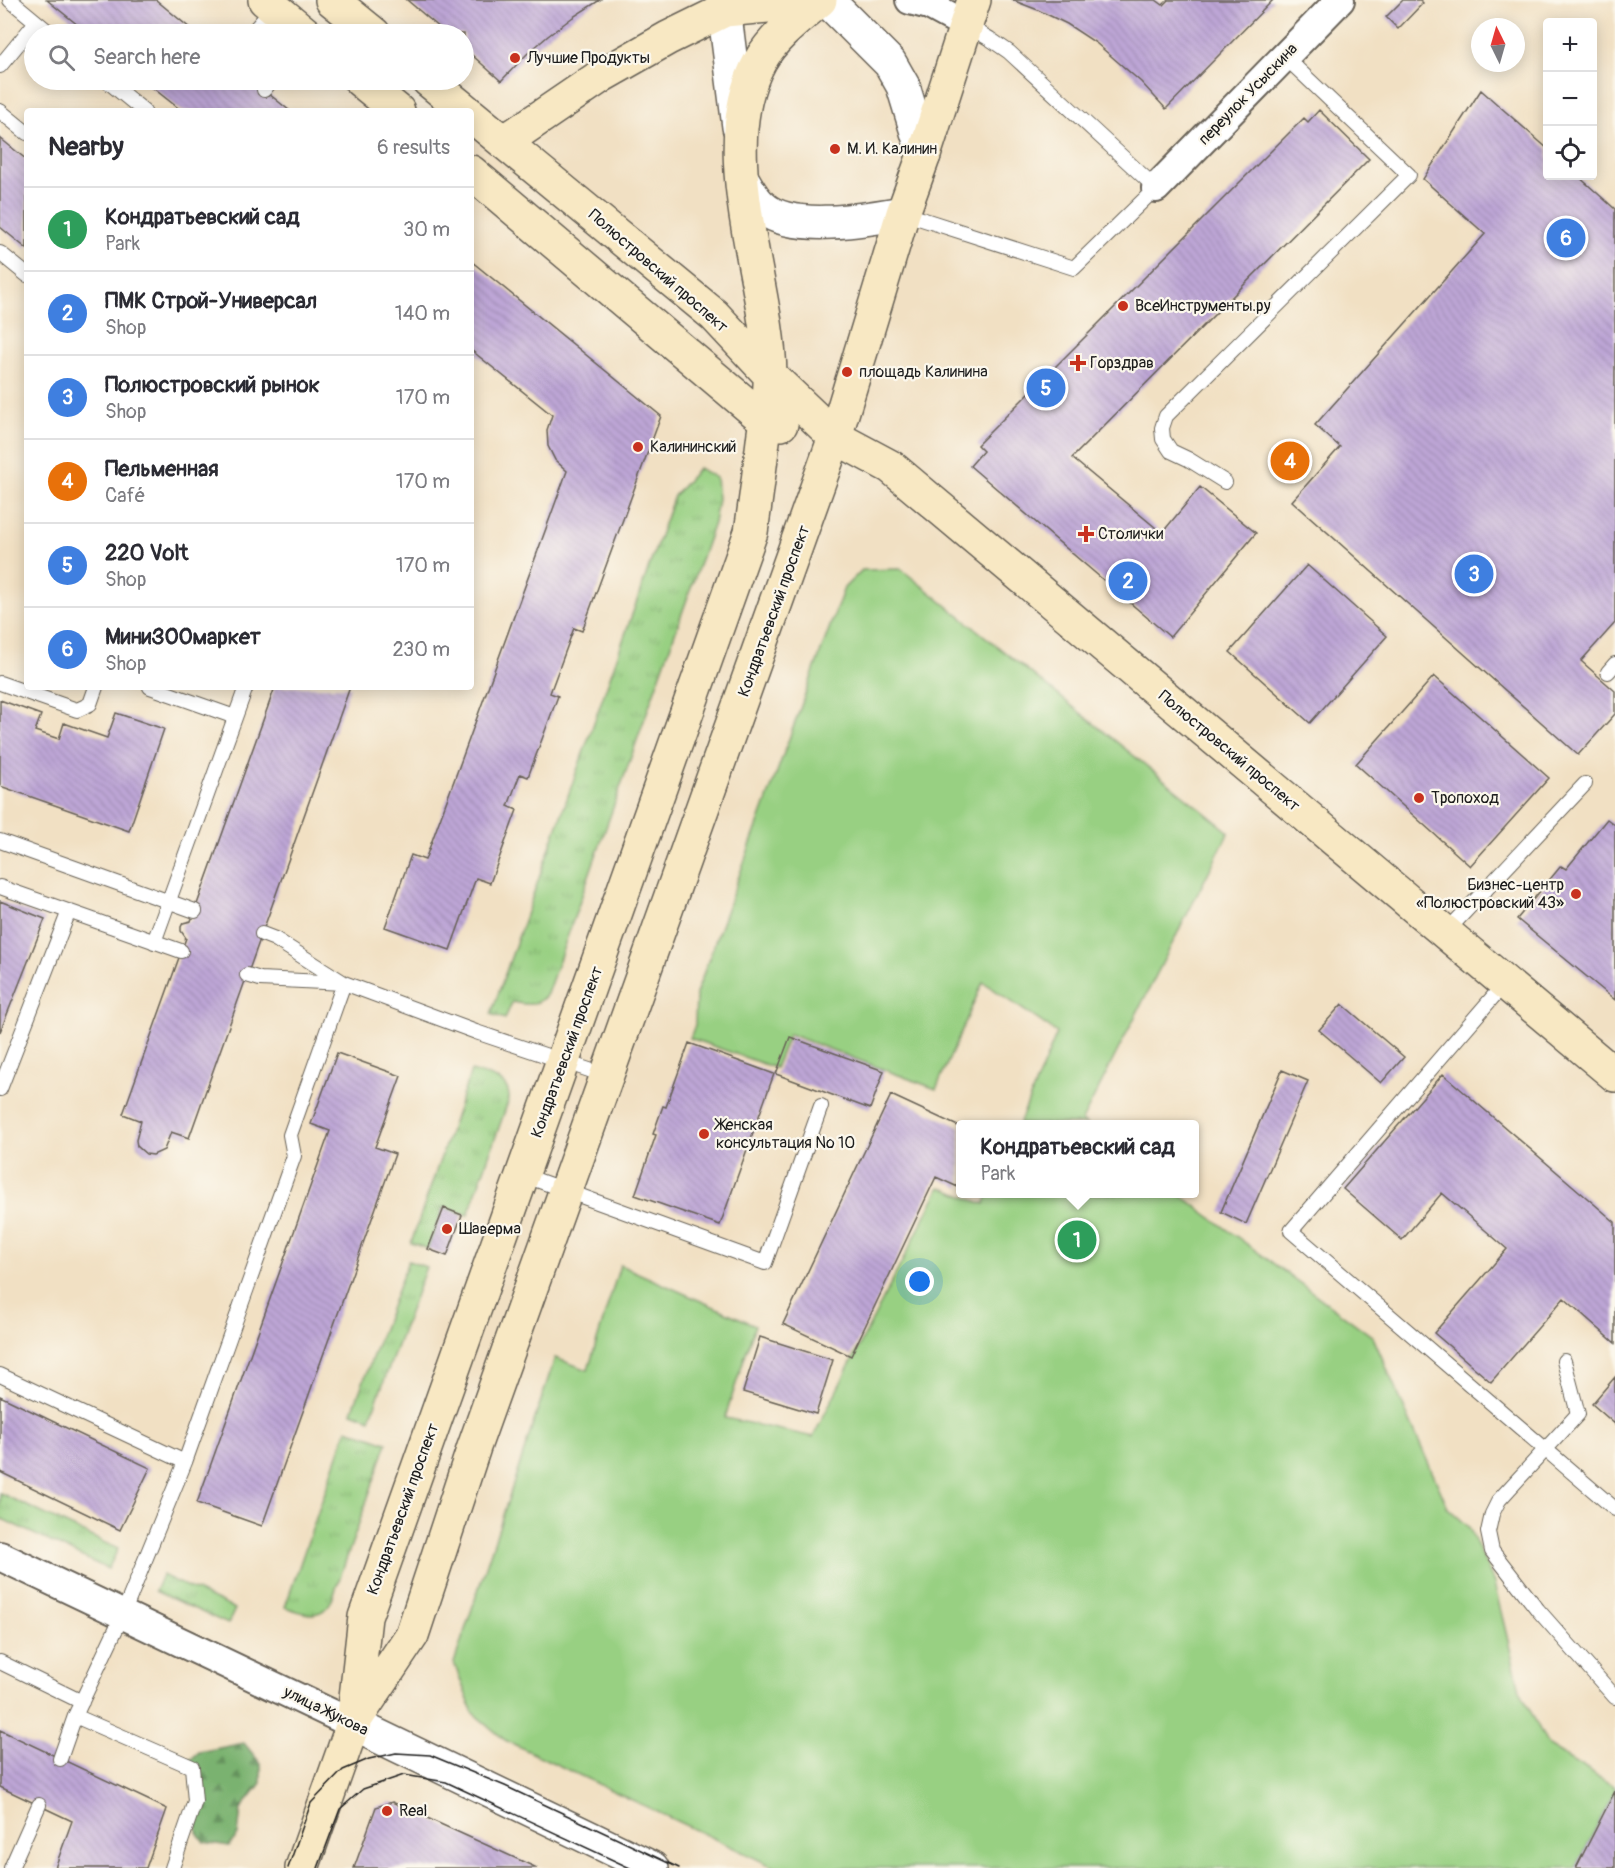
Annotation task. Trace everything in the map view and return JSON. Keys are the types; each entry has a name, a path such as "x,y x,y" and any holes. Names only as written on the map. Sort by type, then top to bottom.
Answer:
{"main road":[{"path":"332,0 362,24"},
{"path":"504,142 601,76 724,5 779,5 808,0"},
{"path":"771,376 768,335 741,179 740,135 748,87 761,59 785,30 820,0"},
{"path":"269,4 294,24"},
{"path":"835,436 903,213 970,13"},
{"path":"372,90 394,108"},
{"path":"440,90 462,108"},
{"name":"Полюстровский проспект","path":"474,117 714,315 771,376 835,436 891,467 1615,1075"},
{"name":"Полюстровский проспект","path":"474,175 766,421 835,436"},
{"name":"Кондратьевский проспект","path":"302,1868 353,1724 365,1617 751,532 771,376"},
{"name":"Кондратьевский проспект","path":"353,1724 412,1635 474,1447 835,436"}],"street":[{"path":"827,0 890,63 903,86 924,155"},
{"path":"910,0 970,13"},
{"name":"переулок Усыскина","path":"1156,188 1340,0"},
{"path":"724,5 740,135"},
{"path":"741,179 762,207 787,220 828,222 903,213"},
{"name":"улица Жукова","path":"0,1556 652,1868"}],"lane":[{"path":"10,0 38,24"},
{"path":"257,24 269,4"},
{"path":"903,213 1074,268 1156,188 1009,52 990,39 970,13"},
{"path":"0,66 24,37"},
{"path":"1225,482 1171,451 1163,439 1162,428 1166,416 1408,175 1285,57"},
{"path":"118,90 140,108"},
{"path":"0,111 24,131"},
{"path":"0,253 24,273"},
{"path":"0,683 77,710 90,704 95,690"},
{"path":"158,690 235,717"},
{"path":"154,942 245,690"},
{"path":"1445,933 1585,784"},
{"path":"0,841 195,911"},
{"path":"0,887 181,951"},
{"path":"0,1089 69,911"},
{"path":"261,934 275,939 344,983 476,1032 607,1076"},
{"path":"247,975 260,980 344,983"},
{"path":"60,1759 75,1716 123,1614 185,1462 294,1156 290,1135 344,983"},
{"path":"1505,983 1291,1231 1615,1509"},
{"path":"523,1175 765,1263 821,1106"},
{"path":"1564,1361 1578,1414 1499,1500 1492,1514 1488,1532 1492,1551 1538,1610 1615,1697"},
{"path":"0,1376 185,1462"},
{"path":"0,1662 82,1702"},
{"path":"75,1716 192,1767 195,1802 172,1868"},
{"path":"11,1868 39,1805"}],"green space":[{"path":"699,468 716,478 718,499 714,523 547,994 531,1004 512,1002 505,1019 491,1014 674,496"},
{"path":"901,569 1229,832 1083,1120 1021,1120 1057,1033 983,982 936,1089 789,1034 775,1068 690,1038 695,1025 696,994 844,588 862,570"},
{"path":"471,1071 502,1082 506,1086 509,1099 468,1215 443,1207 428,1249 411,1243"},
{"path":"940,1187 956,1193 956,1198 968,1198 984,1204 987,1198 1184,1198 1373,1337 1448,1508 1469,1527 1494,1583 1520,1690 1548,1746 1615,1787 1615,1791 1576,1868 776,1868 505,1740 473,1713 454,1663 555,1358 588,1370 620,1265 755,1325 725,1418 813,1437"},
{"path":"408,1261 426,1267 370,1419 352,1412"},
{"path":"347,1429 387,1443 332,1600 322,1611 305,1613 285,1607"},
{"path":"0,1493 118,1549 108,1569 0,1518"},
{"path":"162,1575 235,1609 228,1624 155,1591"},
{"path":"244,1743 261,1764 261,1783 241,1809 238,1835 229,1846 204,1842 197,1832 195,1794 189,1761 199,1752"}],"building":[{"path":"47,0 156,0 185,24 77,24"},
{"path":"407,0 600,0 548,36 501,81 474,57 474,24 435,24"},
{"path":"1012,0 1156,0 1163,5 1168,0 1273,0 1166,109 1141,82 1096,43 1067,24"},
{"path":"1403,0 1420,0 1423,3 1398,29 1386,17"},
{"path":"156,90 264,90 286,108 178,108"},
{"path":"1481,90 1543,145 1543,180 1582,180 1615,209 1615,623 1581,661 1615,691 1615,714 1578,755 1292,501 1340,447 1315,425 1485,234 1423,179"},
{"path":"1319,110 1369,159 1072,458 1162,533 1200,487 1256,533 1170,637 970,466 983,451 977,445 1304,118 1308,122"},
{"path":"0,138 24,158 24,247 0,227"},
{"path":"474,263 661,416 582,631 574,628 550,693 558,696 528,777 520,774 508,806 517,810 490,883 476,878 450,950 385,927 411,855 425,860 567,471 555,460 548,446 547,430 552,415 474,352"},
{"path":"1307,565 1387,636 1310,723 1230,652"},
{"path":"1434,676 1549,778 1470,866 1356,764"},
{"path":"274,690 349,690 189,1138 171,1132 164,1150 153,1155 146,1154 137,1146 136,1140 141,1121 123,1114 186,938 181,927 183,923 191,921"},
{"path":"0,700 41,715 35,731 59,739 64,723 107,738 116,713 164,729 129,831 0,786"},
{"name":"Бизнес-центр «Полюстровский 43»","path":"1607,819 1615,825 1615,1000 1517,919 1561,866 1566,869"},
{"path":"0,901 45,919 0,1032"},
{"path":"1342,1004 1404,1057 1381,1083 1319,1030"},
{"path":"790,1037 884,1071 870,1109 776,1074"},
{"name":"Женская консультация № 10","path":"689,1043 774,1074 720,1225 635,1195 656,1135 653,1134 663,1106 666,1107"},
{"path":"337,1053 401,1076 375,1147 395,1154 262,1526 197,1503 330,1131 311,1124"},
{"path":"1282,1070 1308,1081 1246,1224 1221,1212"},
{"path":"1443,1074 1615,1222 1615,1343 1564,1298 1491,1382 1434,1333 1507,1249 1442,1193 1402,1240 1343,1189"},
{"path":"891,1095 956,1125 956,1186 936,1177 851,1356 783,1324"},
{"path":"444,1208 462,1215 447,1256 428,1249"},
{"path":"760,1337 833,1360 816,1414 743,1392"},
{"path":"1615,1377 1615,1424 1592,1404"},
{"path":"0,1396 150,1468 120,1530 0,1472"},
{"path":"0,1730 167,1809 146,1868 55,1868 72,1821 0,1787"},
{"path":"1615,1791 1615,1868 1576,1868"},
{"path":"392,1802 537,1868 354,1868 376,1807"}],"tram line":[{"path":"288,1868 311,1803 343,1770 369,1759 396,1753 430,1755 505,1786 679,1868"},
{"path":"318,1868 340,1809 363,1789 404,1775 446,1782 630,1868"}],"place":[{"name":"Лучшие Продукты","path":"515,58"},
{"name":"М. И. Калинин","path":"835,149"},
{"name":"МиниЗООмаркет","path":"1566,238"},
{"name":"ВсеИнструменты.ру","path":"1123,306"},
{"name":"Горздрав","path":"1078,363"},
{"name":"площадь Калинина","path":"847,372"},
{"name":"220 Volt","path":"1046,388"},
{"name":"Калининский","path":"638,447"},
{"name":"Пельменная","path":"1290,461"},
{"name":"Столички","path":"1086,534"},
{"name":"Полюстровский рынок","path":"1474,574"},
{"name":"ПМК Строй-Универсал","path":"1128,581"},
{"name":"Тропоход","path":"1419,798"},
{"name":"Бизнес-центр «Полюстровский 43»","path":"1576,894"},
{"name":"Женская консультация № 10","path":"704,1134"},
{"name":"Шаверма","path":"447,1229"},
{"name":"Кондратьевский сад","path":"1077,1240"},
{"name":"Real","path":"387,1811"}]}
